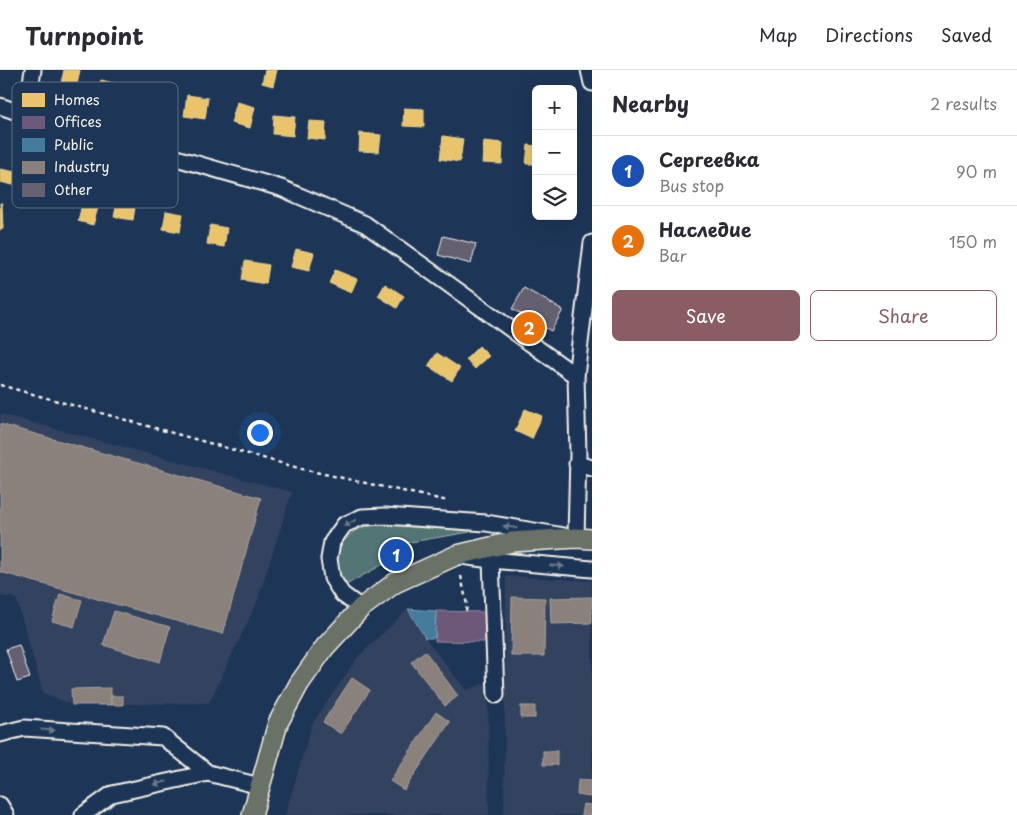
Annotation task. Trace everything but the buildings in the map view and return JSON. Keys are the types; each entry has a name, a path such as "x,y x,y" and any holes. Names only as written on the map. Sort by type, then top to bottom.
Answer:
{"main road":[{"path":"252,815 278,723 298,684 325,647 361,608 395,583 458,555 512,542 584,538"}],"street":[{"path":"589,70 592,83"},
{"path":"0,106 12,110"},
{"path":"178,159 281,188 365,224 576,376"},
{"path":"361,608 342,594 332,578 329,559 332,542 344,525 362,517 385,516 486,523 584,538 577,464 576,376 592,243"},
{"path":"577,464 592,468"},
{"path":"458,555 492,560 592,568"},
{"path":"492,560 496,695"},
{"path":"0,734 24,728 163,737 208,773 260,786"},
{"path":"83,815 112,794 208,773"},
{"path":"0,805 6,815"}],"path":[{"path":"0,386 306,470 448,501"},
{"path":"461,576 467,605 466,611"}],"shaded area":[{"path":"0,414 292,492 257,602 209,703 72,705 43,693 16,598 0,596 0,572 223,634 261,498 0,424","holes":["114,611 170,627 160,662 103,645"]},
{"path":"506,576 592,581 592,815 504,815"},
{"path":"408,609 425,638 466,690 488,682 489,815 285,815 312,724 357,658"}],"green space":[{"path":"376,525 470,528 470,532 399,544 403,553 346,585 340,576 337,557 344,541 360,529"}],"place":[{"name":"Наследие","path":"529,328"},
{"name":"Сергеевка","path":"396,555"}]}
